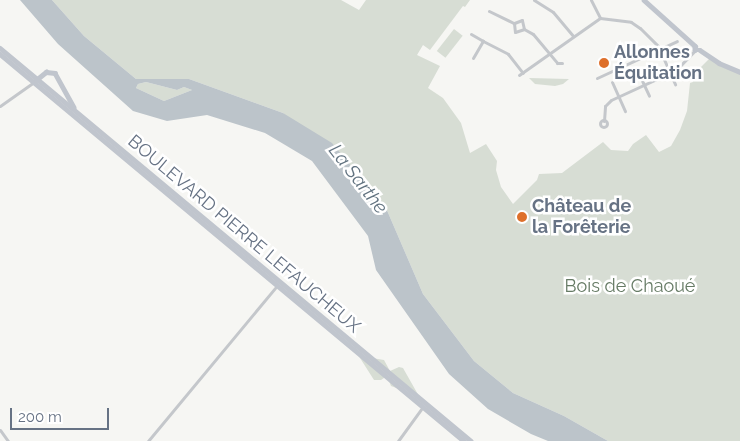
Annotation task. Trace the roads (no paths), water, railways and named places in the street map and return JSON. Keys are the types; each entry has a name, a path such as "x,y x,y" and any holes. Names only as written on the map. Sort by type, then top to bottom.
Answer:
{"main road":[{"path":"644,0 697,49 719,63 740,72"},
{"name":"BOULEVARD PIERRE LEFAUCHEUX","path":"0,48 35,80 471,441"},
{"name":"BOULEVARD PIERRE LEFAUCHEUX","path":"0,54 79,114 388,374 464,441"},
{"path":"35,80 46,72 55,73 79,114"}],"street":[{"path":"534,0 553,12 572,36"},
{"path":"593,1 600,18"},
{"path":"489,11 514,23 522,20 524,29 538,38 556,62 562,63"},
{"path":"471,34 508,54 521,74 572,36 600,18 634,24 660,50 675,84"},
{"path":"514,23 515,32 524,29"},
{"path":"473,58 483,41"},
{"path":"597,78 677,41"},
{"path":"604,121 605,106 618,97 679,68 697,49"},
{"path":"634,74 643,71"},
{"path":"638,72 649,96"},
{"path":"0,106 35,80"},
{"path":"612,82 625,111"},
{"path":"148,441 275,288"},
{"path":"398,441 421,409"},
{"path":"0,430 8,441"}],"water":[{"name":"La Sarthe","path":"20,0 52,0 84,36 136,79 189,79 283,113 332,143 386,208 423,294 474,361 513,393 564,416 608,441 548,441 531,434 488,409 449,374 376,270 368,236 312,161 265,133 207,115 167,121 133,111 58,44","holes":["146,82 177,90 184,87 192,90 164,101 136,88 138,84"]}],"place":[{"name":"Allonnes Équitation","path":"604,63"},
{"name":"Château de la Forêterie","path":"522,217"}],"park label":[{"name":"Bois de Chaoué","path":"630,286"}]}
